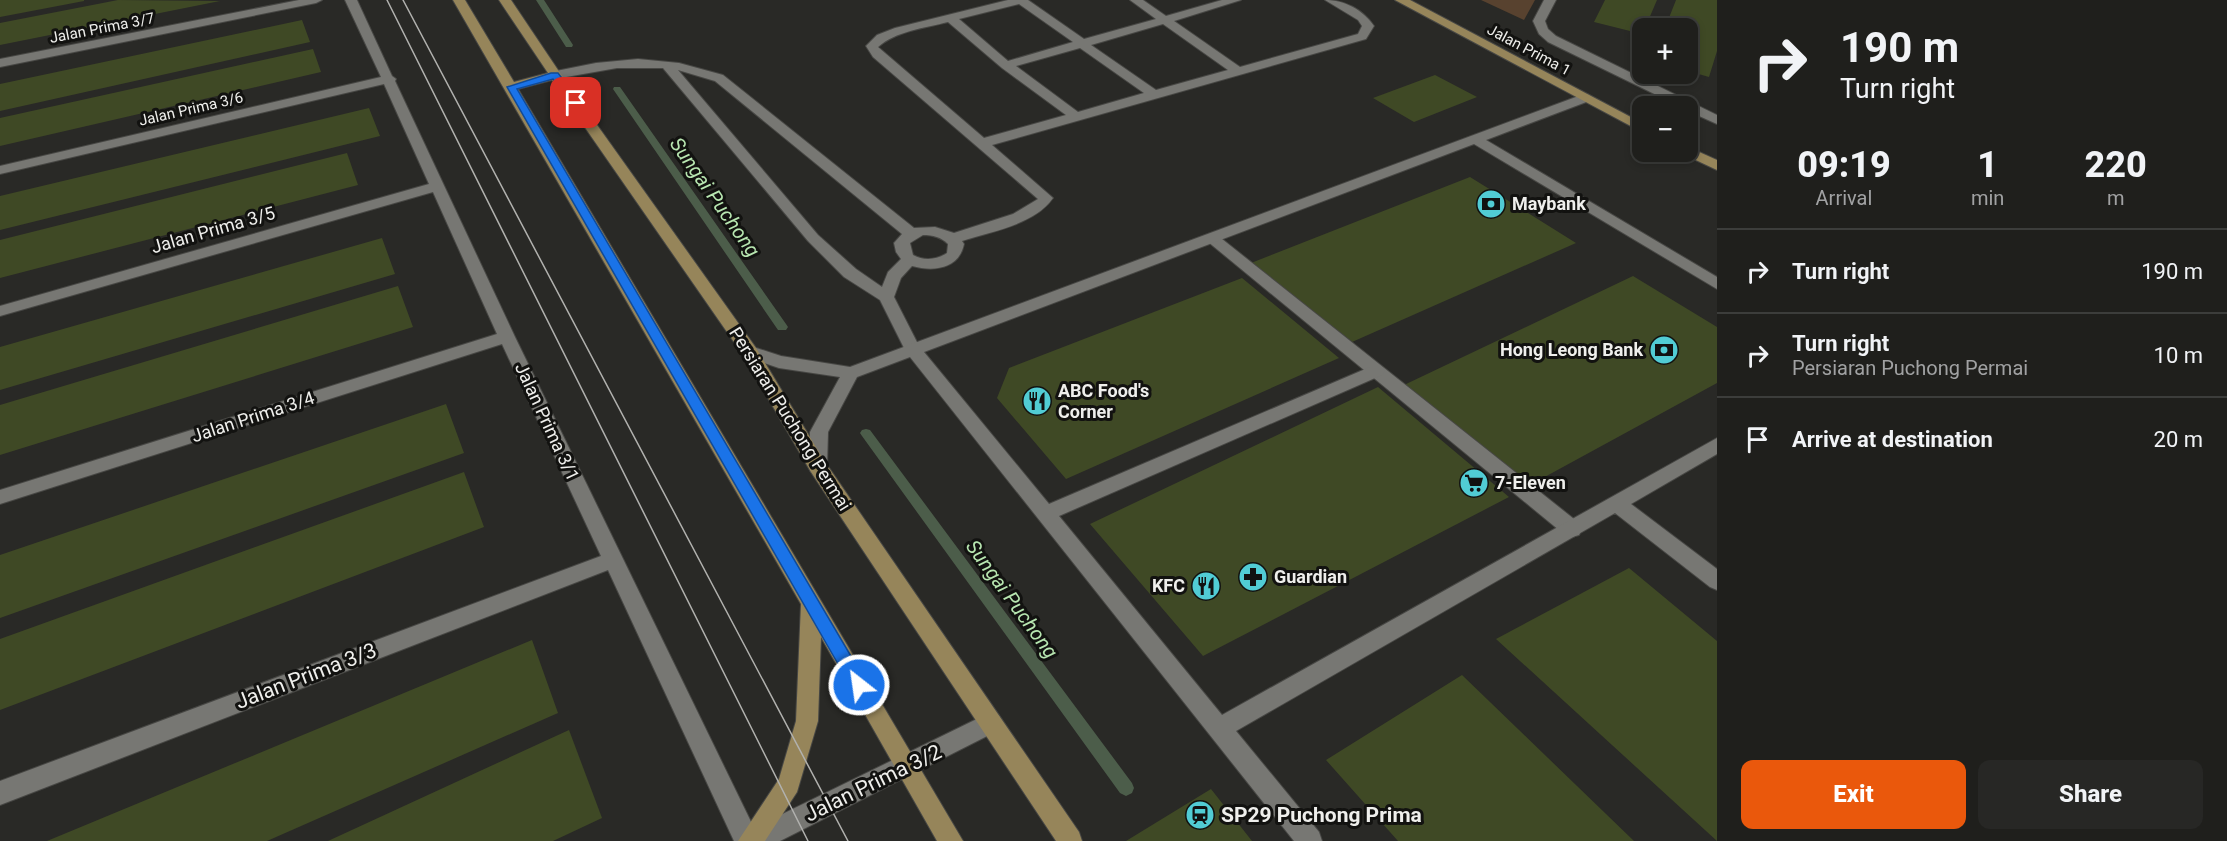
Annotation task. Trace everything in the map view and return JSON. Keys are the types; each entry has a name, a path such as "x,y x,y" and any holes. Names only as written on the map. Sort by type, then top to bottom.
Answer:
{"main road":[{"path":"459,0 565,176 811,604 951,841"},
{"name":"Persiaran Puchong Permai","path":"505,0 555,75 750,352 818,467 1070,841"},
{"name":"Jalan Prima 1","path":"1401,0 1632,123"},
{"path":"512,87 555,75"},
{"path":"1698,156 1717,166"},
{"path":"750,841 789,784 807,721 811,604"}],"street":[{"name":"Jalan Prima 3/7","path":"0,63 316,0"},
{"name":"Jalan Prima 3/1","path":"351,0 390,79 437,186 612,560 750,841"},
{"path":"952,239 1029,212 1044,204 1046,198 877,54 872,46 899,31 1021,0 1154,95"},
{"path":"1136,0 1238,71"},
{"path":"1006,65 1235,0"},
{"path":"982,143 1362,36 1368,26 1362,18 1331,0"},
{"path":"1550,0 1539,21 1543,31 1552,39 1717,120"},
{"path":"950,18 1006,65 1077,117"},
{"path":"555,75 603,65 666,64 699,70 719,78 825,166 912,234"},
{"path":"666,64 813,238 850,273 886,297 914,350 1310,841"},
{"name":"Jalan Prima 3/6","path":"0,170 390,79"},
{"path":"750,352 779,362 851,373 1584,98"},
{"path":"1475,139 1717,284"},
{"name":"Jalan Prima 3/5","path":"0,311 437,186"},
{"path":"929,231 946,235 956,244 954,255 943,263 926,264 910,259 904,255 902,243 912,234 929,231"},
{"path":"1212,238 1572,529"},
{"path":"886,297 894,276 910,259"},
{"name":"Jalan Prima 3/4","path":"0,497 507,337"},
{"path":"1045,514 1377,371"},
{"path":"818,467 819,432 851,373"},
{"path":"1219,729 1717,445"},
{"path":"1616,503 1717,581"},
{"name":"Jalan Prima 3/3","path":"0,793 612,560"},
{"name":"Jalan Prima 3/2","path":"750,841 991,723"}],"shaded area":[{"path":"1481,0 1535,0 1524,20"}],"building":[{"path":"0,0 84,0 84,1 0,17"},
{"path":"118,0 220,1 0,45 0,23"},
{"path":"1605,0 1657,0 1649,18 1632,18 1632,32 1594,22"},
{"path":"1676,0 1717,0 1717,51 1709,77 1698,74 1698,18 1669,18"},
{"path":"302,20 310,42 0,111 0,84"},
{"path":"313,49 321,72 0,146 0,118"},
{"path":"1435,75 1477,97 1414,122 1373,98"},
{"path":"369,108 380,136 0,230 0,196"},
{"path":"347,153 358,185 0,278 0,240"},
{"path":"1470,177 1576,243 1352,342 1251,263"},
{"path":"382,238 395,274 0,390 0,347"},
{"path":"1633,276 1717,327 1717,383 1530,485 1404,385"},
{"path":"1242,278 1339,358 1066,479 997,398 1009,368"},
{"path":"398,286 413,327 0,455 0,405"},
{"path":"1378,387 1509,497 1203,656 1090,524"},
{"path":"446,404 464,453 0,618 0,555"},
{"path":"464,472 484,527 0,710 0,639"},
{"path":"1629,568 1717,641 1717,841 1496,639"},
{"path":"532,640 558,713 267,841 47,841"},
{"path":"1462,675 1634,841 1398,841 1326,760"},
{"path":"569,730 602,818 553,841 328,841"},
{"name":"SP29 Puchong Prima","path":"1211,789 1252,841 1126,841"}],"waterway":[{"name":"Sungai Puchong","path":"540,0 569,45"},
{"name":"Sungai Puchong","path":"617,89 782,327"},
{"name":"Sungai Puchong","path":"866,433 1126,788"}],"tram line":[{"path":"387,0 808,841"},
{"path":"403,0 848,841"}],"place":[{"name":"Maybank","path":"1491,204"},
{"name":"Hong Leong Bank","path":"1664,350"},
{"name":"ABC Food's Corner","path":"1037,401"},
{"name":"7-Eleven","path":"1474,483"},
{"name":"Guardian","path":"1253,577"},
{"name":"KFC","path":"1206,586"},
{"name":"SP29 Puchong Prima","path":"1200,815"}],"route":[{"path":"576,103 555,75 512,87 859,685"}]}
